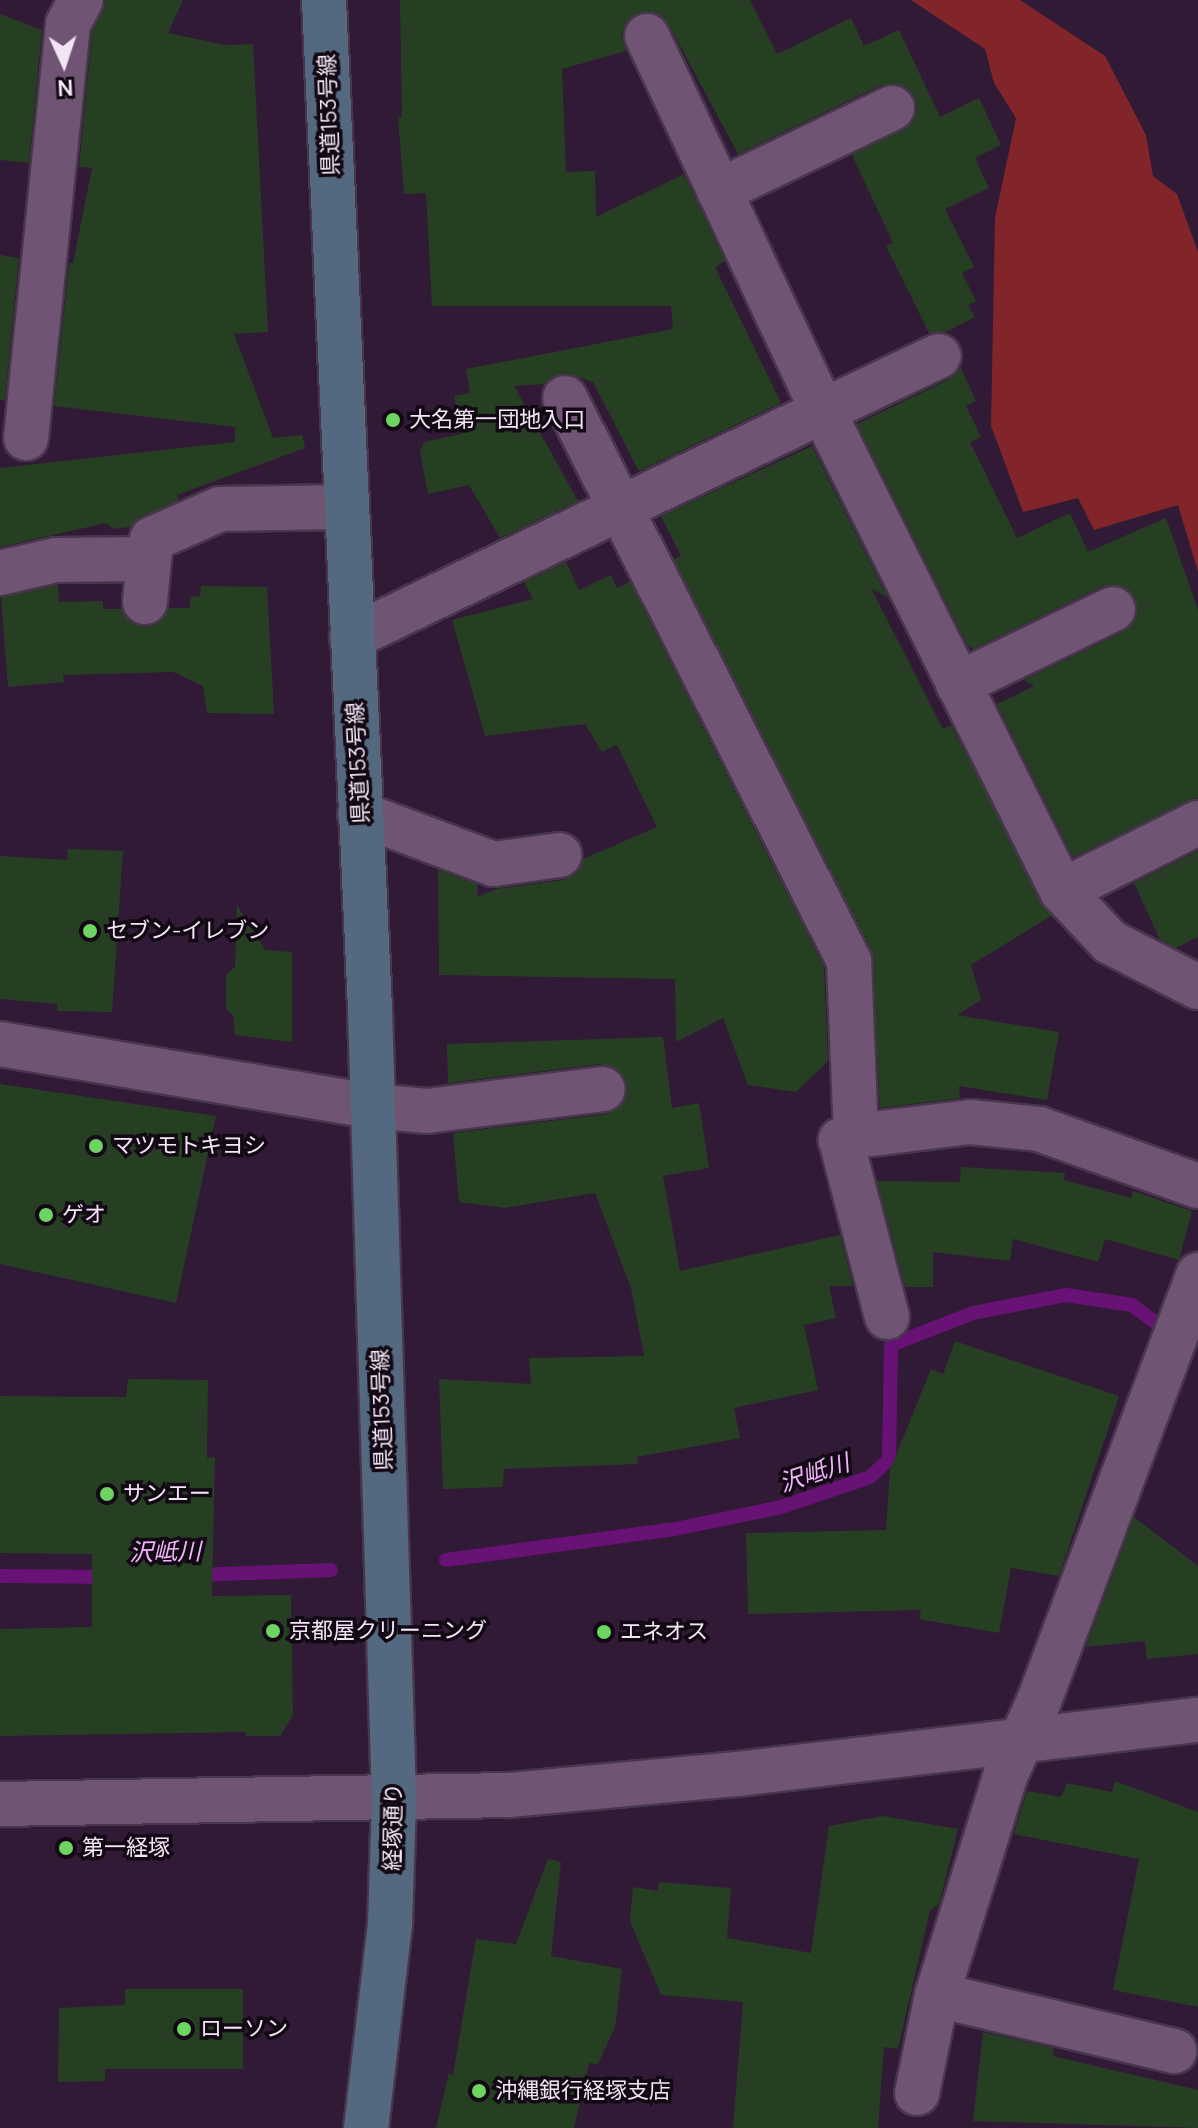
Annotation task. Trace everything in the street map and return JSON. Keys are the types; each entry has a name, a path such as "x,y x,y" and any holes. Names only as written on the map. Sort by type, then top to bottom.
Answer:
{"main road":[{"name":"県道153号線","path":"324,0 372,1106 386,1525"},
{"name":"経塚通り","path":"366,2128 390,1924 394,1799 386,1525"}],"street":[{"path":"26,438 68,24 66,4"},
{"path":"647,36 823,411 1062,891 1110,942 1198,987"},
{"path":"719,191 892,108"},
{"path":"352,637 939,356"},
{"path":"565,398 617,510 849,961 856,1136"},
{"path":"0,573 56,560 147,580 152,539 220,509 345,507"},
{"path":"958,684 1113,609"},
{"path":"360,814 494,864 559,855"},
{"path":"1062,891 1198,823"},
{"path":"0,1044 372,1106 427,1111 603,1089"},
{"path":"887,1317 841,1140 970,1122 1039,1129 1198,1186"},
{"path":"917,2093 937,1995 1021,1742 1198,1275"},
{"path":"0,1804 394,1799 707,1777 1198,1720"},
{"path":"937,1995 1174,2051"}],"shaded area":[{"path":"911,0 1020,0 1105,56 1146,135 1153,176 1177,194 1198,252 1198,572 1178,505 1094,530 1078,498 1023,512 991,426 995,218 1016,118 994,83 985,49"}],"building":[{"path":"106,0 183,0 168,33 225,45 253,44 268,332 234,334 273,438 302,435 305,448 177,495 179,500 129,527 113,529 106,523 0,547 0,468 235,442 235,427 54,406 69,263 73,263 92,168 79,167 92,32"},
{"path":"400,0 750,0 777,54 851,18 864,46 899,30 940,117 979,98 1001,145 975,158 989,188 945,209 974,267 962,273 976,301 968,305 975,317 945,332 929,333 886,246 893,243 852,155 912,123 917,109 907,88 881,85 738,154 669,25 661,15 637,13 622,33 626,51 562,69 566,172 595,171 596,217 684,174 725,261 715,267 781,403 639,471 593,382 566,373 544,384 514,386 578,501 500,538 469,485 428,494 420,451 424,442 461,434 454,396 470,393 466,369 673,329 671,306 432,306 426,193 404,194 398,117 402,117"},
{"path":"0,14 42,30 29,163 0,160"},
{"path":"0,255 19,258 5,400 0,400"},
{"path":"961,368 976,401 966,406 981,437 970,442 1017,538 1070,513 1088,552 1166,518 1198,610 1198,798 1073,857 997,704 1034,686 1024,680 1125,631 1134,622 1136,599 1126,588 1103,586 973,649 968,646 857,424 950,379"},
{"path":"812,446 888,598 871,588 943,729 951,725 1051,916 971,965 981,1000 957,1015 1059,1032 1047,1100 959,1086 960,1098 880,1108 871,950 674,559 681,556 661,516"},
{"path":"566,562 579,590 611,575 617,588 630,582 824,967 828,1061 796,1092 748,1085 723,1018 676,1042 675,979 439,975 438,870 477,884 478,897 496,889 563,880 575,874 583,859 657,827 617,745 602,752 585,724 485,736 452,620 533,599 524,582"},
{"path":"58,585 59,602 103,601 103,609 122,609 130,622 143,627 156,624 168,608 190,608 190,597 200,596 201,586 267,587 274,714 207,713 203,686 173,672 63,675 64,682 8,687 1,597"},
{"path":"68,849 123,851 112,1012 57,1011 57,1004 0,999 0,856 67,860"},
{"path":"1198,851 1198,937 1176,948 1160,940 1134,883"},
{"path":"237,905 265,950 292,952 292,1042 235,1035 233,1015 226,1009 226,975 235,967"},
{"path":"663,1037 672,1108 699,1103 709,1168 663,1176 680,1271 840,1235 853,1286 829,1286 836,1318 804,1325 818,1390 734,1408 740,1438 637,1457 638,1464 504,1469 503,1487 443,1489 439,1379 531,1384 529,1358 644,1356 631,1288 595,1193 504,1208 459,1202 453,1133 607,1114 626,1099 623,1075 600,1064 448,1083 447,1044"},
{"path":"0,1084 216,1116 176,1303 0,1264"},
{"path":"961,1167 1065,1173 1064,1180 1131,1198 1133,1191 1192,1211 1179,1260 1105,1239 1098,1262 1013,1239 1010,1261 933,1252 933,1287 905,1287 877,1181 960,1182"},
{"path":"955,1341 1119,1396 1059,1576 1011,1568 999,1633 919,1619 921,1610 748,1614 746,1533 886,1530 890,1470 931,1369 943,1374"},
{"path":"128,1379 208,1380 207,1458 215,1457 212,1596 291,1595 293,1715 280,1736 246,1736 246,1732 0,1736 0,1629 92,1627 92,1554 0,1553 0,1396 126,1397"},
{"path":"1134,1517 1198,1566 1198,1654 1147,1659 1145,1641 1086,1647"},
{"path":"1115,1781 1198,1812 1198,2007 1113,1990 1139,1859 1014,1834 1027,1791 1061,1797 1067,1783 1112,1792"},
{"path":"883,1816 958,1829 939,1904 930,1910 898,2049 884,2047 878,2128 733,2128 743,2002 661,1995 630,1921 633,1887 658,1891 659,1882 731,1888 727,1938 811,1953 829,1826"},
{"path":"548,1859 561,1862 551,1956 622,1969 615,2027 598,2064 589,2063 574,2128 436,2128 449,2073 453,2075 476,1939 516,1944"},
{"name":"ローソン","path":"125,1989 243,1989 243,2069 105,2069 105,2081 58,2082 59,2008 125,2005"},
{"path":"983,2032 1054,2048 1053,2056 1198,2090 1198,2128 973,2121"}],"waterway":[{"name":"沢岻川","path":"446,1560 675,1529 781,1507 870,1477 889,1459 891,1345 973,1313 1066,1295 1132,1305 1161,1327"},
{"name":"沢岻川","path":"196,1575 331,1570"},
{"name":"沢岻川","path":"0,1576 112,1577"}],"place":[{"name":"大名第一団地入口","path":"393,420"},
{"name":"セブン-イレブン","path":"90,931"},
{"name":"マツモトキヨシ","path":"96,1146"},
{"name":"ゲオ","path":"46,1215"},
{"name":"サンエー","path":"107,1494"},
{"name":"京都屋クリーニング","path":"273,1631"},
{"name":"エネオス","path":"604,1632"},
{"name":"第一経塚","path":"66,1848"},
{"name":"ローソン","path":"184,2029"},
{"name":"沖縄銀行経塚支店","path":"479,2091"}]}
